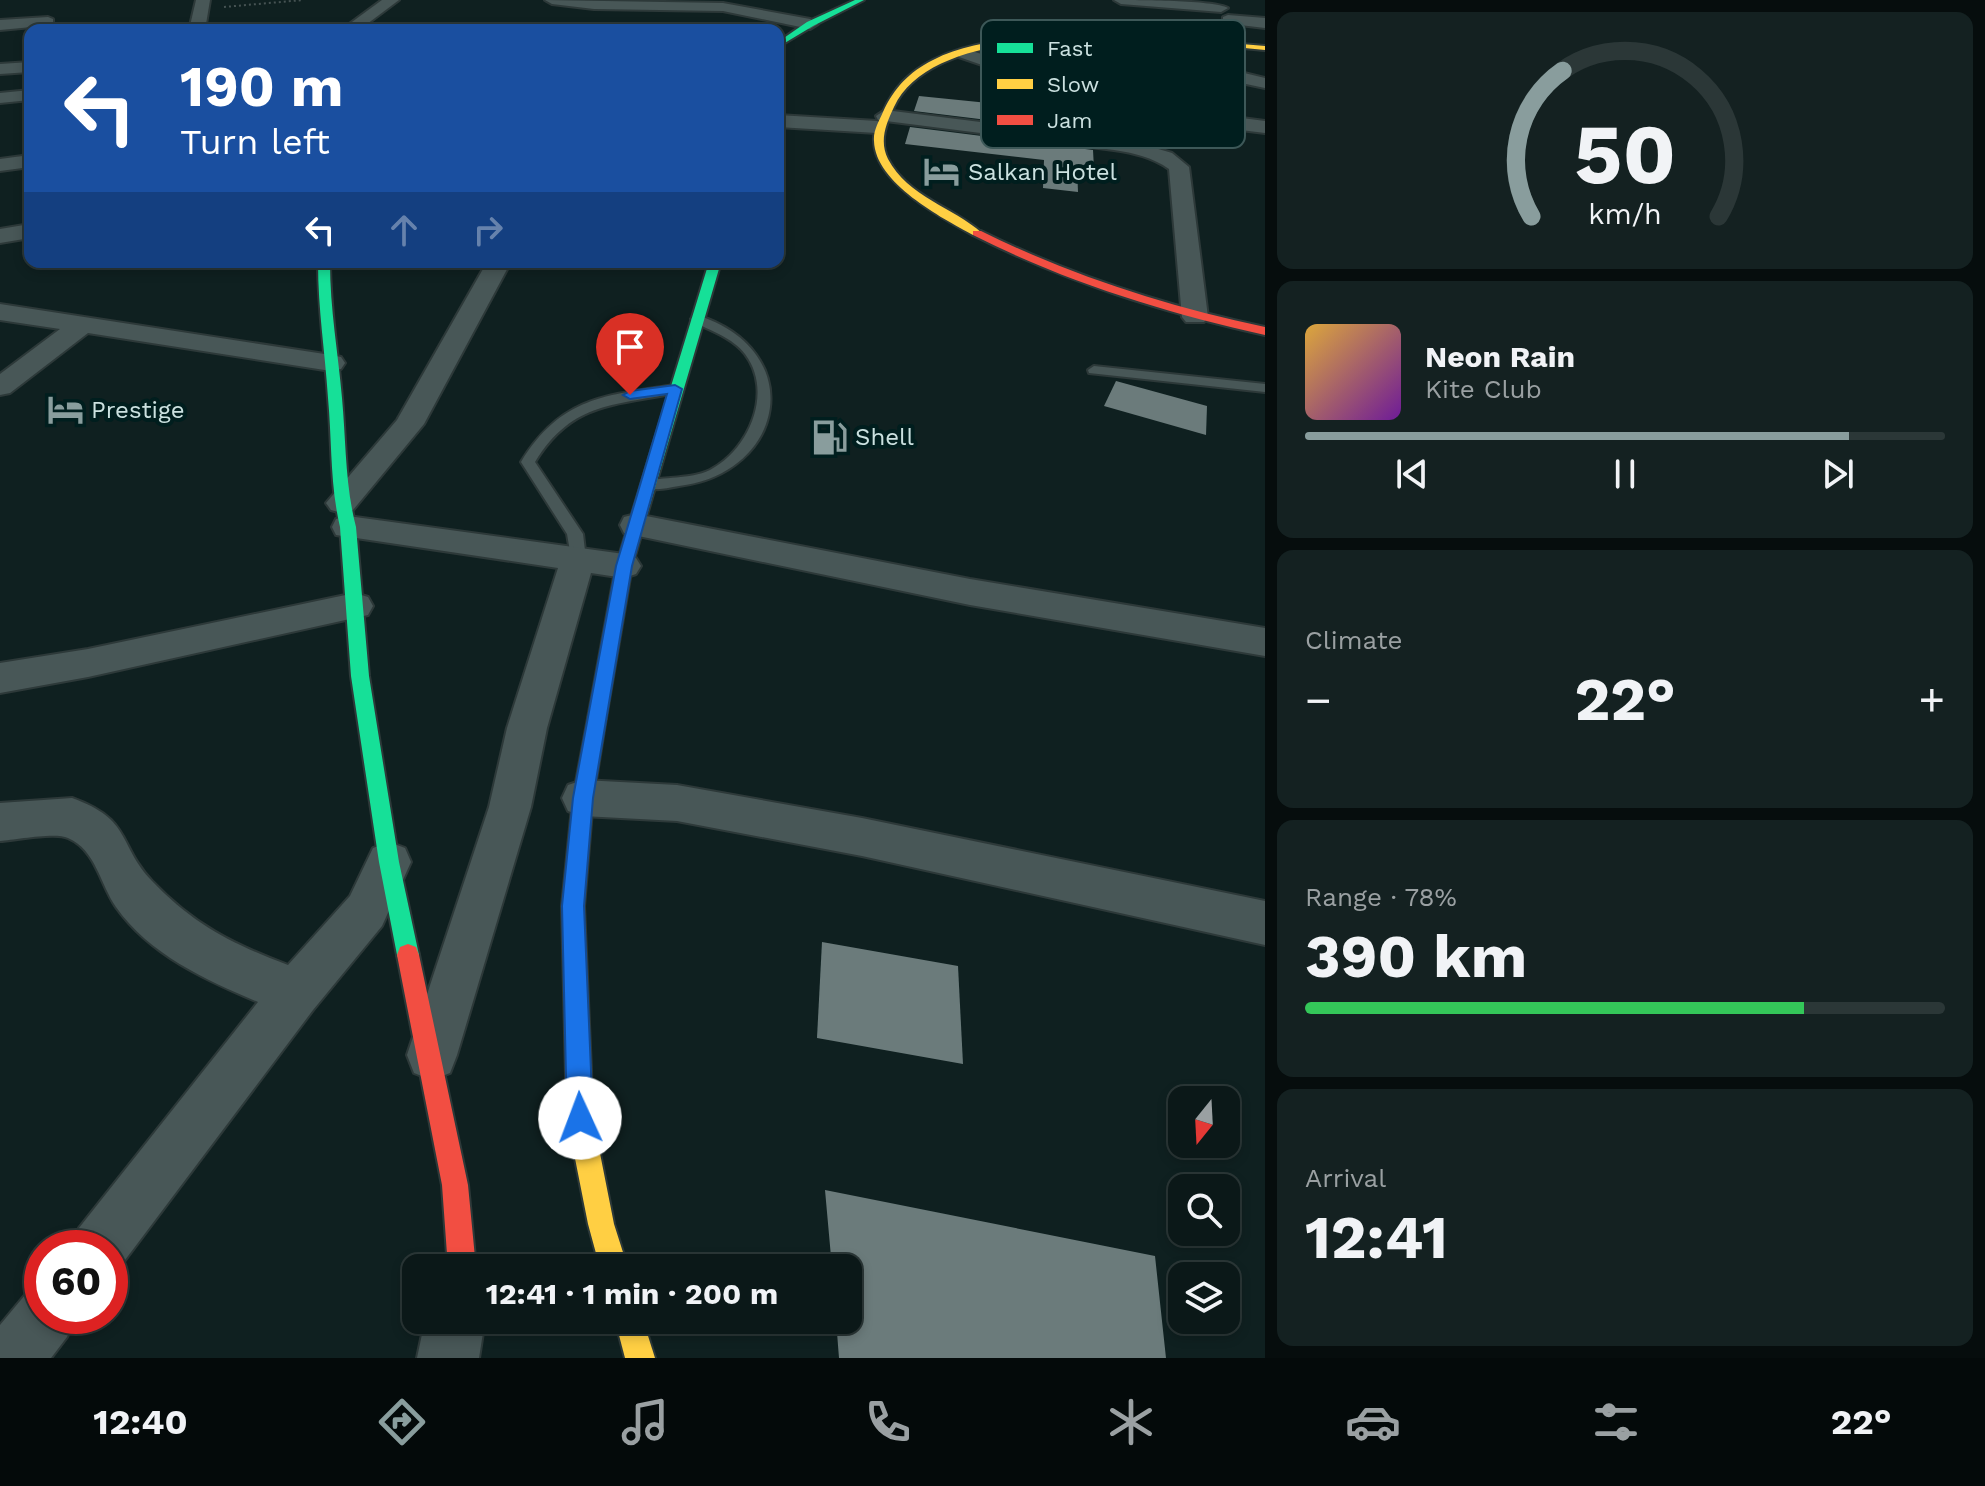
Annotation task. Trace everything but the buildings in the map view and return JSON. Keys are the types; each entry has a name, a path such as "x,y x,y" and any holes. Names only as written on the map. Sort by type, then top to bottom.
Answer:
{"street":[{"path":"358,24 392,0"},
{"path":"552,0 594,5 723,7 810,24"},
{"path":"784,41 810,24 861,0"},
{"path":"1121,0 1223,9 1265,23"},
{"path":"642,24 676,4"},
{"path":"0,25 50,20"},
{"path":"1245,46 1265,48"},
{"path":"981,50 912,76 900,88 875,136 880,155 927,204 1068,279 1134,302 1265,331"},
{"path":"965,54 981,59"},
{"path":"0,69 24,67"},
{"path":"1245,79 1265,83"},
{"path":"0,98 24,96"},
{"path":"784,121 881,122 981,131"},
{"path":"1259,127 1263,150"},
{"path":"1137,148 1148,150 1179,167 1195,317"},
{"path":"0,165 24,162"},
{"path":"0,236 24,232"},
{"path":"324,268 324,311 360,676 389,862 455,1185 461,1254"},
{"path":"345,515 409,424 496,268"},
{"path":"610,1254 580,1118 573,906 583,798 624,566 713,268"},
{"path":"0,312 331,363"},
{"path":"0,387 81,326"},
{"path":"345,515 624,566"},
{"path":"636,525 1023,602 1265,642"},
{"path":"431,1058 510,807 527,728 578,559"},
{"path":"0,678 88,663 355,606"},
{"path":"583,798 692,805 862,837 1265,923"},
{"path":"0,822 72,817 102,837 132,892 172,933 231,967 296,993"},
{"path":"113,1230 296,993 366,911 389,862"},
{"path":"12,1358 31,1334"},
{"path":"448,1358 452,1334"},
{"path":"633,1334 640,1358"}],"lane":[{"path":"648,485 712,475 737,460 754,435 766,388 751,352 728,335 697,319"},
{"path":"1094,370 1265,388"},
{"path":"578,559 575,534 528,462 536,446 558,423 607,398 675,389"}],"path":[{"path":"203,5 303,0"}],"traffic: fast":[{"path":"784,41 810,24 861,0"},
{"path":"324,268 324,311 335,395 342,503 348,527 360,676 389,862 408,955"},
{"path":"597,718 624,566 713,268"}],"traffic: slow":[{"path":"1245,46 1265,48"},
{"path":"977,233 908,189 882,157 878,140 892,101 906,81 937,61 981,47"},
{"path":"597,718 583,798 573,906 580,1118 610,1254"},
{"path":"633,1334 640,1358"}],"traffic: jam":[{"path":"977,233 1082,280 1154,304 1265,331"},
{"path":"408,955 455,1185 461,1254"}],"place":[{"name":"Salkan Hotel","path":"942,172"},
{"name":"Prestige","path":"65,410"},
{"name":"Shell","path":"829,437"}],"route":[{"path":"580,1118 573,906 583,798 624,566 675,389 630,395"}]}
